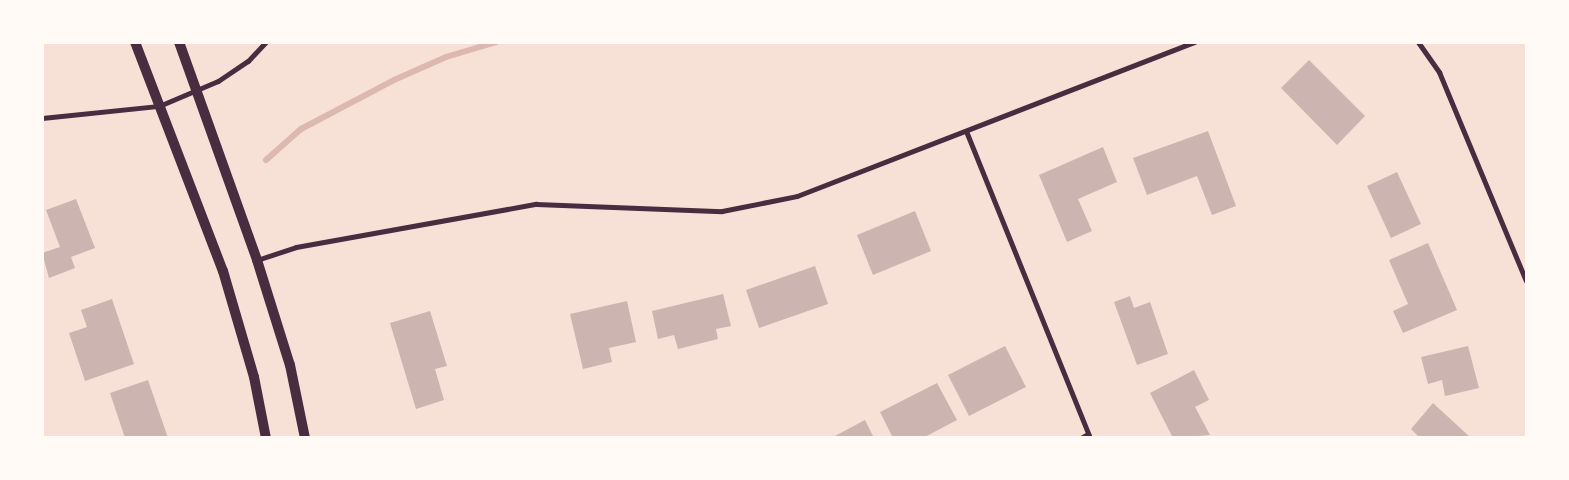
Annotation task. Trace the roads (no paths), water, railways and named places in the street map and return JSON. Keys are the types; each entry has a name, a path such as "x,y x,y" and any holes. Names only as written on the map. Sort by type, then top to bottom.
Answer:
{"main road":[{"path":"135,42 223,271 254,377 266,438"},
{"path":"179,42 257,260 290,365 305,438"}],"street":[{"path":"42,118 159,106 197,92 248,61 266,42"},
{"path":"257,260 296,248 536,204 575,203 691,211 757,206 797,196 1195,42"},
{"path":"1418,42 1438,72 1526,281"},
{"path":"966,131 1089,436 1081,438"}],"waterway":[{"path":"266,160 301,129 394,80 446,57 496,42"}]}
